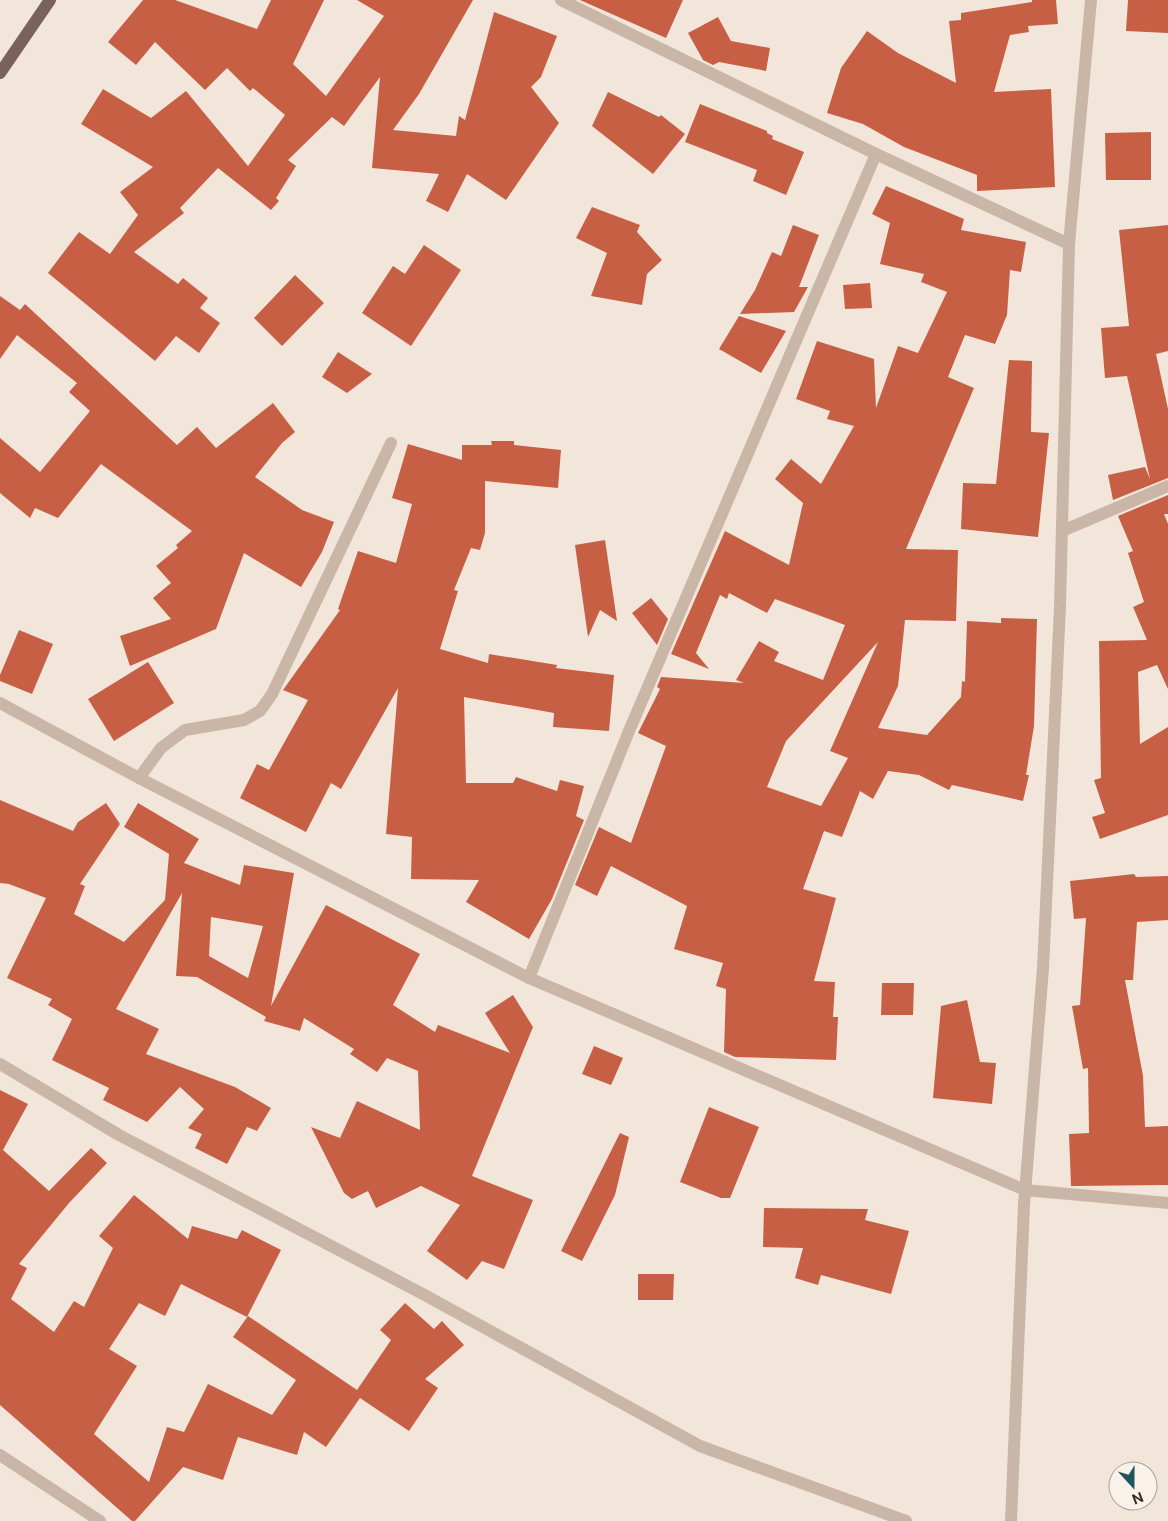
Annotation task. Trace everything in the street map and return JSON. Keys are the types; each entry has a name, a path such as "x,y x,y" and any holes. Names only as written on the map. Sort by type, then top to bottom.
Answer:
{"main road":[{"path":"0,73 50,0"}],"street":[{"path":"561,0 876,154 1069,244"},
{"path":"1010,1521 1025,1190 1043,968 1062,531 1069,244 1091,0"},
{"path":"529,978 629,731 876,154"},
{"path":"139,778 161,748 185,730 244,720 260,711 272,694 391,443"},
{"path":"1062,531 1168,486"},
{"path":"0,703 139,778 529,978 1025,1190 1168,1203"},
{"path":"0,1064 118,1135 413,1289 700,1446 906,1521"},
{"path":"0,1455 100,1521"}],"building":[{"path":"143,0 175,0 257,29 271,0 324,0 293,64 326,96 384,16 357,0 473,0 419,94 393,130 456,136 459,116 465,120 494,12 557,36 541,77 531,87 559,123 506,200 467,174 448,212 426,201 439,174 372,168 380,77 344,126 332,117 288,160 296,166 276,198 279,201 271,210 218,168 180,208 184,213 134,252 178,284 183,278 208,298 200,308 220,323 199,353 176,336 155,361 48,273 79,232 110,254 138,215 120,192 153,167 81,124 103,89 151,118 186,91 248,166 285,115 253,88 250,91 227,68 205,90 155,42 136,65 108,42"},
{"path":"580,0 683,0 666,38"},
{"path":"1032,0 1056,0 1058,24 1028,26 1029,32 1010,35 994,92 1051,89 1055,187 977,191 977,175 904,147 863,124 827,113 841,68 867,31 898,53 956,83 949,21 961,20 961,13 1032,2"},
{"path":"1128,0 1168,0 1168,33 1126,31"},
{"path":"718,17 731,41 770,48 766,71 719,62 713,65 703,60 688,33"},
{"path":"608,92 659,117 661,115 685,134 653,174 592,126"},
{"path":"700,104 767,131 767,133 773,136 772,139 804,152 786,195 753,181 757,170 685,142"},
{"path":"1151,132 1151,180 1106,180 1105,133"},
{"path":"886,186 964,219 961,230 1026,242 1021,272 1010,270 1007,315 995,344 965,335 948,377 974,388 906,549 958,550 956,621 905,620 898,686 878,728 927,735 961,697 962,681 965,682 967,621 1001,623 1001,618 1037,619 1034,726 1026,775 1029,775 1023,801 952,785 949,790 919,775 888,771 873,799 860,791 842,837 824,831 803,889 836,898 814,981 835,982 833,1017 838,1017 836,1060 735,1057 724,1052 726,989 716,986 723,963 674,949 687,906 611,866 597,896 575,885 599,827 631,843 666,746 638,733 660,689 657,687 661,677 744,683 736,680 759,641 779,652 774,661 823,680 845,625 775,599 767,613 729,593 727,599 720,595 696,653 709,669 671,654 725,531 789,565 803,503 775,479 791,459 821,484 854,426 827,419 830,411 796,399 817,341 874,359 876,408 898,346 918,353 947,292 921,282 924,274 880,264 890,223 872,214","holes":["878,642 830,751 848,758 821,806 767,787 786,741"]},
{"path":"592,207 640,225 637,232 662,260 647,274 642,305 591,296 607,253 576,238"},
{"path":"793,225 819,235 799,287 808,287 794,312 740,314 755,290 772,252 781,256"},
{"path":"1168,225 1168,351 1156,354 1168,409 1168,478 1113,500 1108,475 1145,467 1150,479 1127,376 1105,378 1101,328 1129,326 1119,230"},
{"path":"424,245 461,270 411,346 362,313 393,266 405,274"},
{"path":"295,275 324,303 282,346 254,318"},
{"path":"870,283 872,308 845,309 843,285"},
{"path":"0,296 20,310 25,304 177,445 197,427 216,448 273,403 295,432 282,443 255,477 302,510 334,522 322,552 301,587 244,553 216,629 130,666 120,636 171,619 153,598 171,583 156,566 178,548 176,545 192,531 101,464 58,518 35,508 30,518 0,493 0,438 40,472 90,411 69,392 77,383 17,335 0,359"},
{"path":"739,316 786,331 761,373 719,349"},
{"path":"338,352 372,374 347,393 322,377"},
{"path":"1009,360 1032,361 1031,432 1049,433 1038,537 961,529 963,483 996,484"},
{"path":"491,441 514,441 514,445 561,450 558,488 485,481 485,533 480,550 471,548 454,590 458,591 440,649 488,663 489,654 557,665 556,668 614,675 609,731 553,727 554,713 464,697 466,783 513,783 516,777 557,791 560,780 584,786 576,816 584,820 552,899 529,939 466,902 479,880 411,879 412,837 386,834 398,688 341,789 331,783 306,832 240,798 257,764 269,770 308,700 283,690 340,610 338,609 358,551 396,563 412,504 392,498 408,444 462,460 462,445 492,445"},
{"path":"1168,495 1168,514 1164,514 1168,524 1168,689 1157,665 1138,672 1140,744 1168,727 1168,815 1100,839 1092,817 1105,813 1094,780 1101,778 1099,641 1147,640 1133,607 1144,602 1128,553 1133,551 1118,516"},
{"path":"605,540 617,621 600,610 588,637 575,545"},
{"path":"651,598 668,619 657,645 632,613"},
{"path":"19,630 53,644 32,694 0,681 0,675"},
{"path":"148,662 174,703 114,741 88,699"},
{"path":"0,800 73,831 78,822 106,803 120,824 80,884 85,886 74,914 124,942 165,900 169,854 124,827 138,803 199,839 184,863 240,885 244,865 294,873 271,1006 326,905 420,954 393,1005 435,1032 438,1025 510,1053 485,1013 513,995 533,1027 472,1176 533,1200 504,1269 482,1261 467,1280 427,1251 460,1205 421,1186 376,1208 368,1191 352,1199 344,1193 311,1127 340,1138 357,1101 420,1130 418,1071 387,1058 377,1072 350,1054 354,1049 304,1018 300,1031 264,1021 266,1017 197,977 176,976 182,893 116,1009 159,1029 146,1054 235,1087 271,1108 257,1131 247,1127 227,1164 195,1148 202,1134 188,1128 204,1109 180,1087 147,1122 103,1100 109,1088 52,1060 72,1019 48,1005 52,999 7,978 46,898 9,884 0,883","holes":["211,917 263,926 248,978 209,956"]},
{"path":"1134,874 1136,877 1168,876 1168,920 1137,922 1133,980 1125,980 1143,1076 1145,1127 1168,1126 1168,1185 1071,1186 1069,1134 1089,1133 1088,1068 1083,1069 1072,1006 1080,1005 1086,918 1074,919 1070,881"},
{"path":"882,983 914,983 913,1015 881,1015"},
{"path":"967,1000 980,1062 996,1063 992,1104 933,1098 941,1006"},
{"path":"594,1046 623,1058 611,1085 582,1074"},
{"path":"0,1090 28,1104 3,1150 49,1191 91,1148 107,1163 69,1203 19,1264 27,1268 11,1299 54,1332 74,1301 84,1307 113,1248 99,1236 134,1195 188,1239 192,1226 237,1239 242,1230 281,1250 247,1317 181,1284 165,1316 139,1303 109,1349 137,1366 94,1434 149,1482 167,1427 184,1432 208,1384 272,1415 296,1380 233,1337 248,1316 357,1390 391,1340 380,1330 405,1303 434,1329 442,1321 464,1345 425,1379 438,1388 409,1431 360,1398 326,1447 304,1432 297,1455 238,1437 223,1480 183,1467 135,1521 132,1521 0,1405"},
{"path":"709,1107 759,1127 730,1198 721,1198 680,1182"},
{"path":"620,1133 629,1137 615,1195 582,1261 561,1251"},
{"path":"764,1208 868,1209 865,1220 909,1231 891,1294 821,1275 818,1285 795,1278 803,1248 763,1247"},
{"path":"638,1274 674,1274 673,1300 638,1300"}]}
